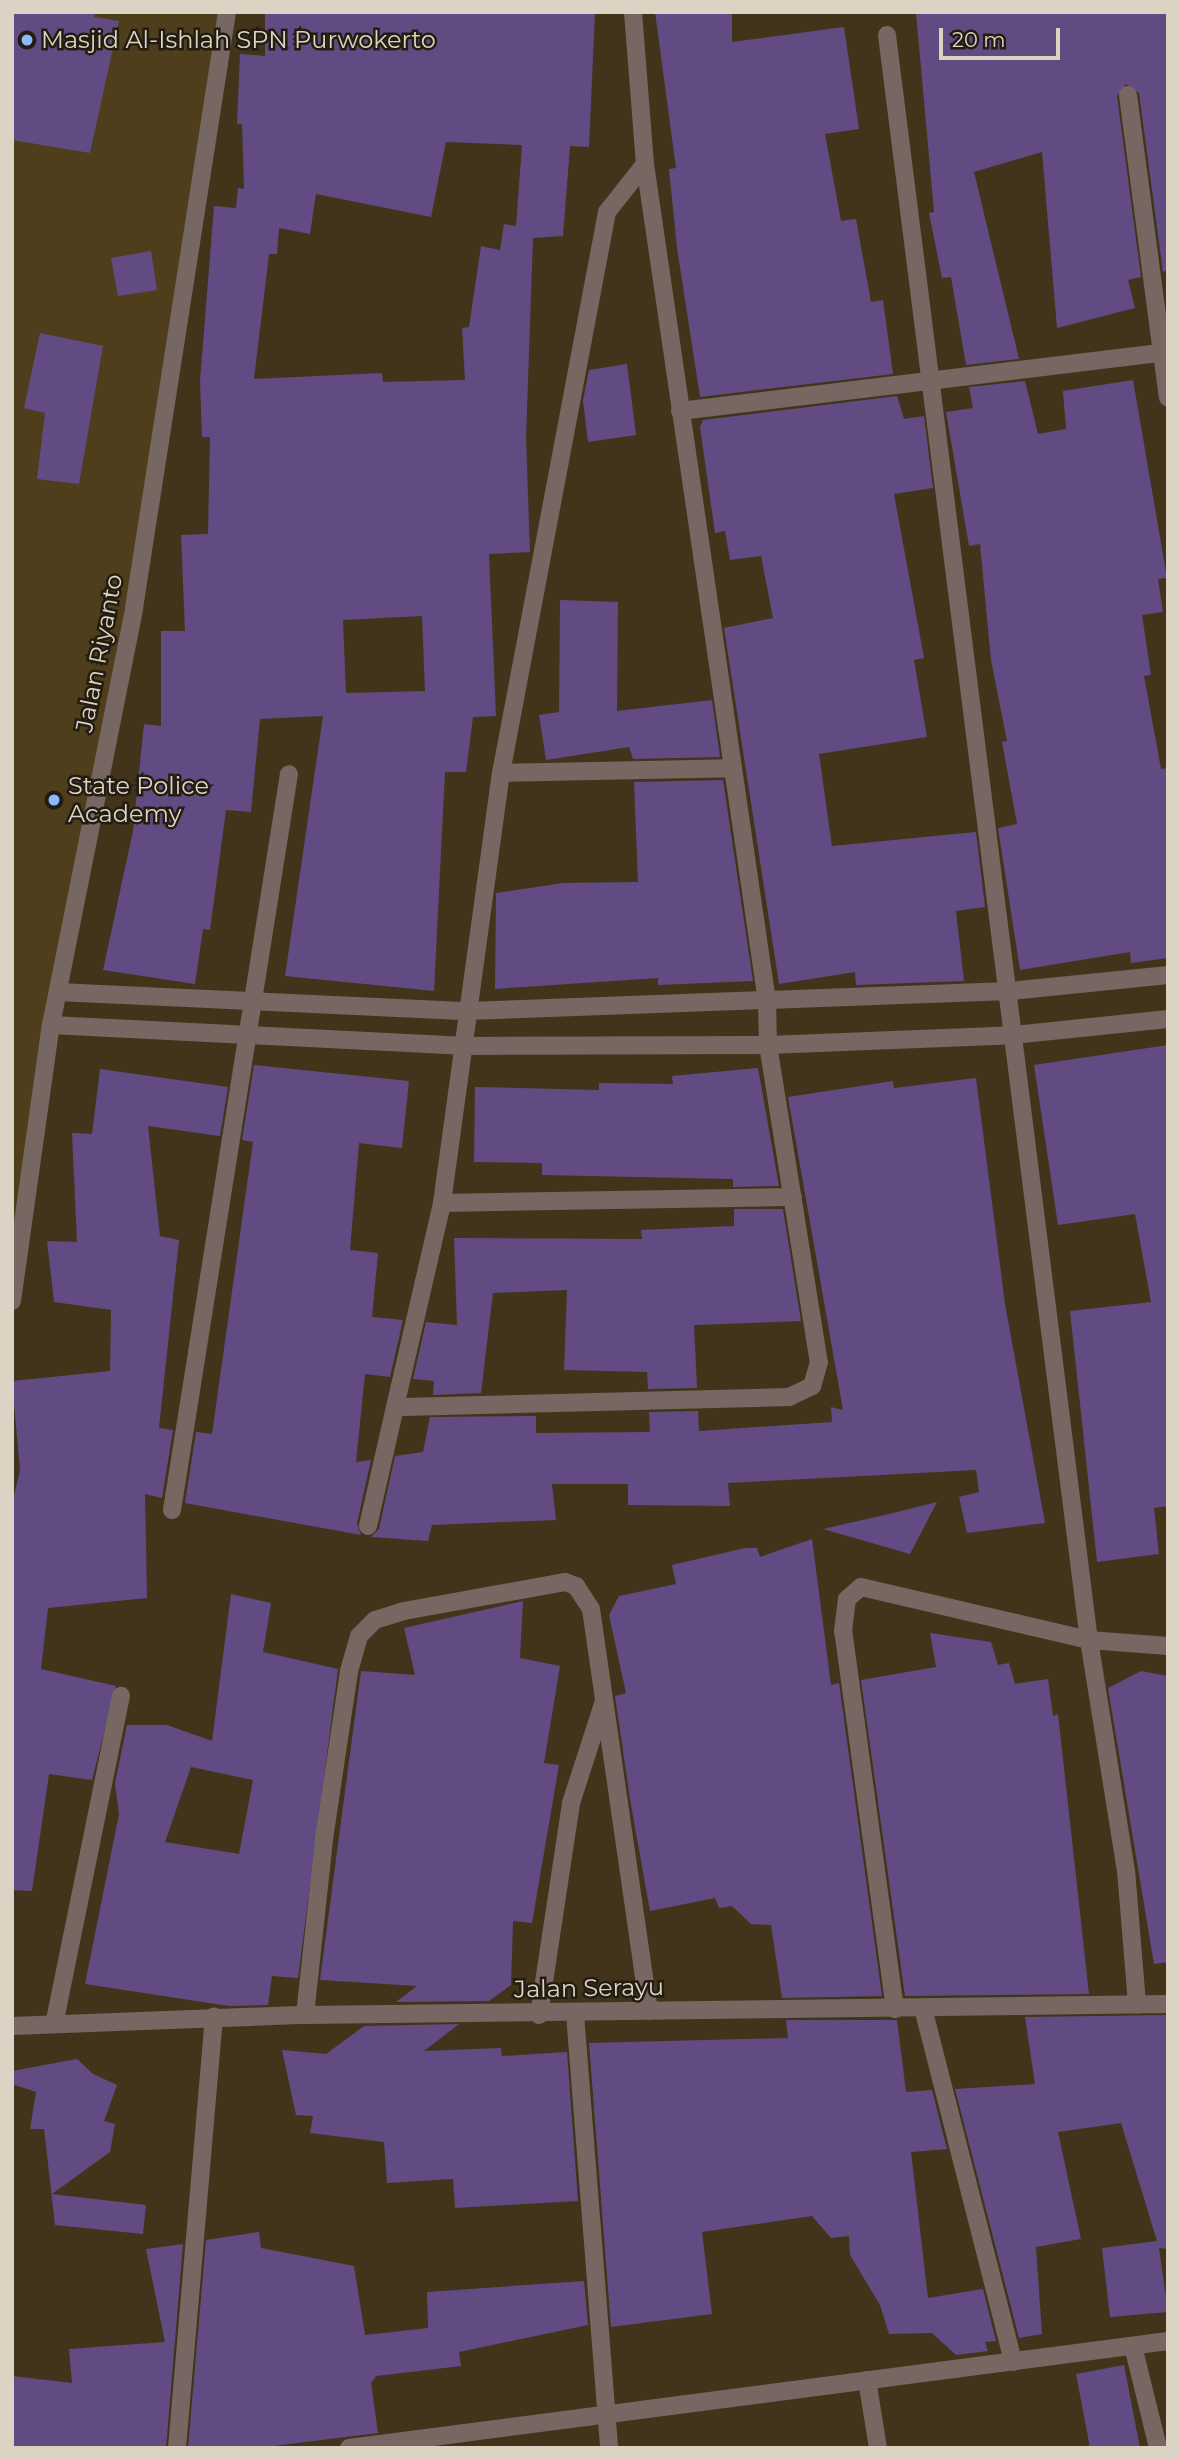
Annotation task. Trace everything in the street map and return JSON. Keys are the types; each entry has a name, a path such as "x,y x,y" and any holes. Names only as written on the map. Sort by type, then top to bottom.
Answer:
{"street":[{"name":"Jalan Riyanto","path":"12,1301 51,1025 134,608 227,12"},
{"path":"395,1408 789,1397 812,1387 819,1362 768,1045 767,1001 645,164 633,12"},
{"path":"887,35 1010,991 1013,1035 1089,1640 1126,1870 1137,2005"},
{"path":"1128,95 1165,352 1168,397"},
{"path":"368,1526 442,1203 466,1046 468,1011 501,773 607,212 645,164"},
{"path":"680,411 1165,352"},
{"path":"501,773 732,768"},
{"path":"172,1510 289,774"},
{"path":"58,992 468,1011 1010,991 1168,975"},
{"path":"51,1025 466,1046 768,1045 1013,1035 1168,1019"},
{"path":"442,1203 793,1197"},
{"path":"305,2015 349,1671 366,1626 404,1611 565,1582 576,1586 591,1609 649,2011"},
{"path":"895,2009 842,1631 847,1599 860,1587 1089,1640 1168,1646"},
{"path":"55,2020 121,1696"},
{"path":"540,2015 571,1802 605,1698"},
{"name":"Jalan Serayu","path":"12,2026 55,2020 305,2015 540,2015 1168,2004"},
{"path":"923,2008 1013,2361"},
{"path":"575,2014 609,2448"},
{"path":"177,2448 214,2017"},
{"path":"352,2448 608,2412 1168,2341"},
{"path":"1133,2346 1158,2448"},
{"path":"867,2380 878,2448"}],"shaded area":[{"name":"State Police Academy","path":"12,12 227,12 189,252 51,1025 12,1301"}],"building":[{"path":"12,12 95,12 94,17 119,21 90,153 12,140"},
{"path":"265,12 595,12 589,147 570,146 563,236 533,238 526,438 530,552 489,554 496,716 473,717 466,772 445,772 434,991 285,976 323,716 260,719 251,812 226,810 210,930 203,929 195,984 103,970 133,831 144,724 161,726 161,631 185,631 181,535 208,534 210,437 202,437 200,381 214,206 236,208 238,188 244,189 242,124 237,124 240,54 265,56","holes":["446,142 522,145 516,226 504,224 500,250 481,246 469,327 462,328 465,380 383,382 382,373 254,379 269,254 277,254 279,228 310,234 316,194 431,217","422,616 425,691 346,693 343,620"]},
{"path":"655,12 732,12 732,42 844,27 859,129 825,134 841,221 856,219 871,302 883,300 893,374 700,397 677,248 669,169 676,168"},
{"path":"916,12 1168,12 1168,270 1163,272 1139,93 1126,84 1117,96 1141,277 1128,280 1135,308 1057,328 1042,152 974,172 1019,359 966,365 951,277 942,278 929,213 934,212"},
{"path":"151,251 157,290 118,296 111,258"},
{"path":"40,333 103,346 79,484 37,479 45,413 24,408"},
{"path":"627,364 636,435 588,442 583,401 589,370"},
{"path":"1133,380 1167,578 1158,579 1163,612 1142,615 1151,675 1144,676 1161,769 1168,768 1168,958 1131,963 1130,952 1020,970 998,828 1017,824 1002,742 1007,741 991,660 980,544 969,546 946,412 973,408 969,387 1025,381 1038,434 1066,429 1063,391"},
{"path":"897,396 904,419 924,416 933,488 894,494 924,658 914,660 927,737 819,754 832,846 976,832 985,907 956,911 964,981 856,985 855,972 779,984 724,628 773,618 761,556 730,560 725,531 715,533 700,427 703,420"},
{"path":"560,600 618,602 617,711 712,700 720,757 633,759 629,747 546,760 539,715 559,712"},
{"path":"723,780 753,981 658,985 658,978 495,989 496,893 563,883 638,882 634,782"},
{"path":"1168,1045 1168,1506 1154,1508 1159,1554 1097,1562 1070,1311 1151,1302 1135,1214 1058,1225 1034,1065"},
{"path":"254,1065 409,1081 402,1148 359,1143 350,1250 378,1253 372,1317 403,1320 390,1377 365,1374 356,1462 371,1460 357,1523 361,1535 185,1503 196,1432 212,1434 253,1142 242,1140"},
{"path":"758,1068 779,1186 733,1187 733,1179 542,1175 542,1163 474,1162 475,1087 599,1090 599,1083 673,1084 672,1076"},
{"path":"100,1069 228,1087 220,1136 148,1126 160,1236 179,1240 159,1428 173,1430 162,1498 145,1494 147,1598 48,1608 41,1669 116,1686 92,1780 49,1774 32,1891 12,1890 12,1504 20,1470 12,1381 110,1371 111,1310 54,1302 47,1241 77,1242 72,1133 92,1134"},
{"path":"976,1078 1005,1304 1045,1523 967,1533 959,1497 979,1492 976,1470 728,1483 730,1506 628,1505 628,1484 552,1484 556,1520 432,1525 428,1541 371,1537 379,1529 395,1456 423,1452 430,1417 536,1416 536,1433 650,1432 649,1412 698,1411 699,1431 832,1422 831,1407 843,1410 788,1097 893,1081 894,1088"},
{"path":"734,1209 783,1209 801,1321 694,1325 697,1388 648,1389 647,1372 564,1370 567,1290 493,1293 481,1393 433,1395 434,1381 413,1379 426,1322 457,1325 454,1238 642,1239 641,1230 734,1226"},
{"path":"937,1502 910,1554 823,1529 889,1514"},
{"path":"812,1539 831,1685 839,1683 882,1996 782,1998 771,1925 751,1924 732,1906 719,1908 715,1898 650,1911 631,1805 615,1696 626,1693 609,1615 619,1596 676,1584 672,1565 745,1548 757,1548 760,1557"},
{"path":"231,1594 271,1603 263,1652 338,1669 298,1978 272,1976 268,2005 229,2006 85,1984 119,1814 115,1783 127,1725 167,1725 212,1741","holes":["191,1767 253,1780 239,1854 165,1842"]},
{"path":"523,1601 520,1658 560,1666 544,1763 559,1765 532,1923 513,1921 511,1985 489,2001 396,2002 417,1986 320,1980 361,1671 415,1675 404,1628"},
{"path":"930,1633 991,1642 998,1665 1009,1663 1015,1684 1048,1679 1053,1716 1058,1714 1089,1994 905,1996 861,1680 936,1667"},
{"path":"1141,1671 1168,1676 1168,1962 1154,1964 1108,1688"},
{"path":"1168,2015 1168,2249 1159,2248 1168,2312 1110,2317 1102,2248 1157,2241 1121,2123 1058,2132 1081,2239 1036,2247 1042,2334 1019,2338 955,2089 1035,2084 1025,2017"},
{"path":"786,2020 897,2020 906,2092 932,2090 947,2149 911,2152 928,2298 983,2289 996,2341 985,2342 988,2351 956,2355 932,2333 889,2334 880,2305 850,2255 849,2236 831,2238 812,2216 702,2232 712,2314 611,2327 589,2043 788,2038"},
{"path":"459,2024 424,2051 501,2048 502,2056 567,2052 578,2201 455,2208 453,2179 387,2183 384,2142 310,2133 313,2116 296,2115 282,2050 326,2054 364,2026"},
{"path":"77,2059 93,2074 117,2085 104,2121 115,2124 110,2152 52,2194 146,2205 143,2234 55,2225 44,2129 30,2129 36,2092 12,2084 12,2071"},
{"path":"259,2232 261,2248 354,2266 365,2335 428,2328 427,2292 584,2281 588,2325 459,2352 461,2366 376,2376 371,2383 378,2433 257,2448 188,2448 206,2240"},
{"path":"183,2244 166,2448 12,2448 12,2376 72,2383 69,2349 165,2342 146,2249"},
{"path":"1124,2365 1140,2448 1090,2448 1076,2374"}],"place":[{"name":"Masjid Al-Ishlah SPN Purwokerto","path":"27,40"},
{"name":"State Police Academy","path":"54,800"}]}
